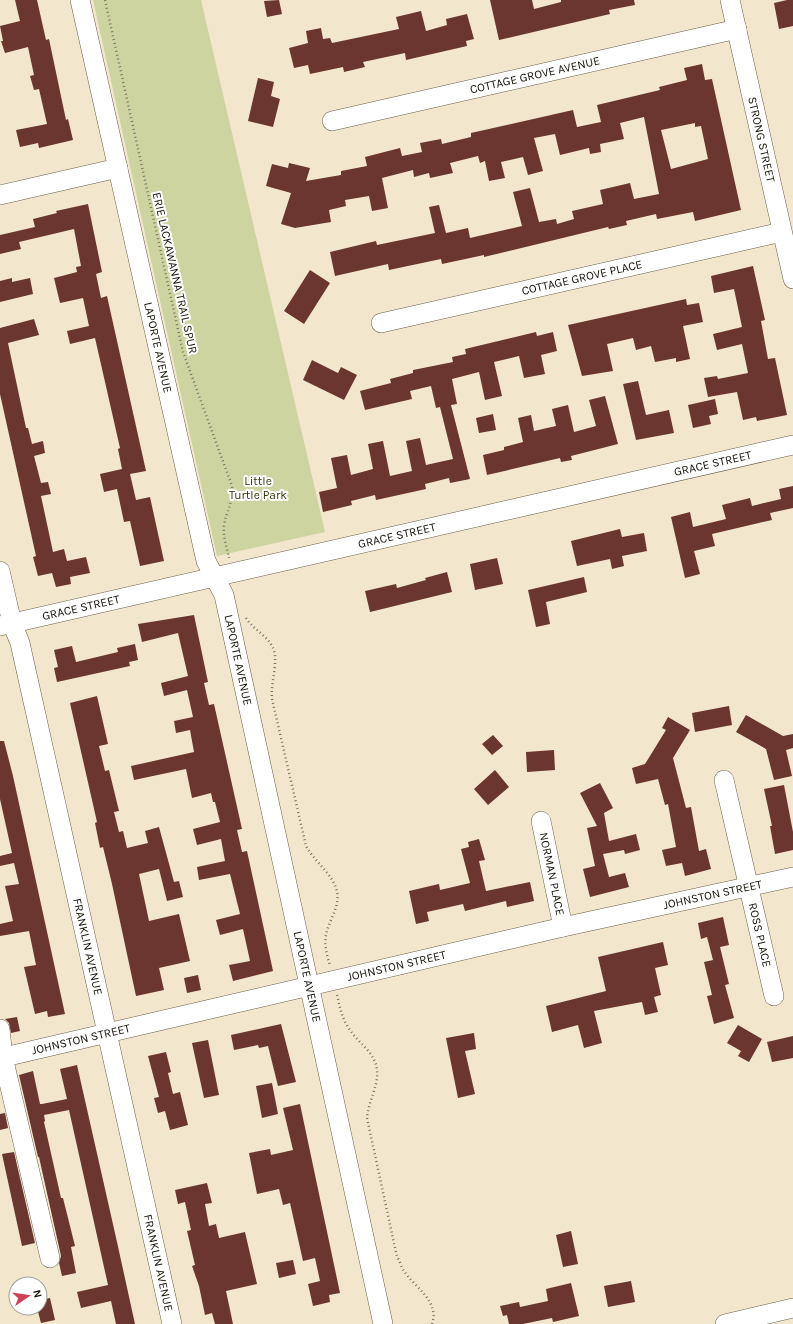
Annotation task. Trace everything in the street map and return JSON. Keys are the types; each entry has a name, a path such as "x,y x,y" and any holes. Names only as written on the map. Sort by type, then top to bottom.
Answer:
{"street":[{"name":"LAPORTE AVENUE","path":"80,0 206,560 224,595 383,1324"},
{"name":"STRONG STREET","path":"730,0 793,279"},
{"name":"COTTAGE GROVE AVENUE","path":"332,121 737,30"},
{"path":"0,195 118,168"},
{"name":"COTTAGE GROVE PLACE","path":"381,323 782,232"},
{"name":"GRACE STREET","path":"6,624 793,445"},
{"name":"FRANKLIN AVENUE","path":"0,571 6,624 20,642 172,1324"},
{"name":"ROSS PLACE","path":"724,780 774,996"},
{"name":"NORMAN PLACE","path":"540,821 563,927"},
{"name":"JOHNSTON STREET","path":"1,1058 563,927 793,876"},
{"path":"0,1029 1,1058 50,1258"},
{"path":"725,1324 793,1308"}],"path":[{"name":"ERIE LACKAWANNA TRAIL SPUR","path":"105,0 183,352 232,486 232,500 224,525 224,535 233,572"},
{"path":"242,612 248,622 267,639 273,647 276,659 271,688 272,699 306,846 312,858 330,876 336,887 338,897 336,909 326,936 326,948 342,1018 350,1031 368,1049 376,1063 378,1072 368,1106 369,1126 397,1257 404,1271 429,1300 433,1308 434,1318 432,1324"}],"green space":[{"name":"Little Turtle Park","path":"93,0 201,0 325,532 217,556"}],"building":[{"path":"15,0 37,0 46,40 49,39 66,120 68,119 73,140 39,148 38,143 20,147 16,130 47,124 39,89 34,90 30,76 34,75 28,47 5,53 1,41 3,41 0,26 20,21"},
{"path":"279,0 282,14 267,17 264,1"},
{"path":"490,0 532,0 534,9 561,2 561,0 634,0 635,5 609,10 610,14 499,40"},
{"path":"793,0 793,26 779,29 774,3"},
{"path":"421,11 426,31 447,25 446,19 467,14 474,39 466,41 467,46 406,60 405,53 363,62 365,67 344,72 343,67 310,74 308,65 294,68 289,48 308,43 306,31 321,28 323,39 330,38 332,43 399,29 396,17"},
{"path":"702,64 705,80 712,79 741,210 695,221 693,212 657,219 656,214 626,221 627,225 609,229 608,227 484,257 484,255 442,264 441,259 389,270 388,264 335,276 330,252 376,241 377,245 435,233 429,207 439,205 446,233 468,228 470,238 522,226 513,192 530,188 539,222 556,219 557,224 574,219 572,211 603,204 600,190 630,183 634,199 659,194 644,117 620,123 624,139 600,144 601,152 590,154 589,148 560,155 555,134 534,138 543,171 528,175 523,157 501,162 505,178 489,181 485,161 480,163 478,156 450,163 453,173 430,178 429,173 414,177 413,170 382,178 388,208 372,211 369,196 345,200 346,206 329,210 331,222 295,228 281,224 291,193 266,186 272,164 288,168 289,163 310,168 306,181 341,175 341,171 367,166 365,157 400,148 402,156 422,152 420,143 441,139 442,144 471,137 471,133 573,110 577,127 601,122 597,105 660,90 659,87 687,80 684,68","holes":["695,123 695,127 701,126 708,159 671,169 661,130"]},
{"path":"258,78 274,82 271,96 280,99 273,127 248,121"},
{"path":"88,204 102,272 96,274 101,298 107,296 146,471 130,474 136,500 150,497 164,561 140,566 130,521 124,522 117,489 104,492 100,474 122,469 118,449 120,448 95,338 70,344 67,331 89,326 83,298 60,303 54,278 77,272 76,267 81,266 74,229 19,242 21,249 0,254 0,235 35,227 33,219 57,213 56,211"},
{"path":"753,266 765,320 761,321 768,359 775,358 787,415 757,421 756,417 743,420 737,392 708,397 704,378 717,376 718,379 748,373 742,344 717,350 713,334 742,327 734,289 714,293 711,276"},
{"path":"310,270 330,283 304,324 284,311"},
{"path":"12,278 12,282 30,278 33,294 0,302 0,281"},
{"path":"686,299 687,305 699,303 703,322 683,326 690,359 676,362 676,358 655,362 651,346 636,350 633,338 607,344 613,371 582,376 568,325"},
{"path":"34,319 39,335 8,343 26,428 28,428 32,444 43,441 45,453 34,456 41,483 48,482 51,494 41,496 53,552 64,549 67,561 86,557 90,573 70,577 71,584 56,587 52,573 38,576 33,557 36,556 0,394 0,328"},
{"path":"536,332 537,336 553,332 557,351 541,355 545,374 524,378 519,356 494,362 502,396 485,400 479,372 452,379 457,404 451,405 470,479 450,483 449,478 425,484 426,489 376,500 375,495 351,501 352,505 323,512 319,492 337,488 331,458 347,455 351,475 373,469 368,444 383,441 390,476 412,471 406,441 420,438 426,465 453,459 440,407 436,408 431,386 410,391 412,399 365,410 360,391 391,383 390,379 413,373 413,370 453,362 452,357 466,354 465,349"},
{"path":"312,360 338,373 341,367 357,375 344,400 303,380"},
{"path":"638,381 646,415 669,410 674,433 636,440 623,384"},
{"path":"605,396 618,444 571,456 572,460 561,462 560,458 487,475 483,455 504,450 504,447 523,442 518,418 531,415 534,431 556,426 552,409 568,405 574,432 596,426 589,400"},
{"path":"715,399 718,414 709,416 711,424 693,428 688,405"},
{"path":"493,414 496,430 479,433 476,418"},
{"path":"793,486 793,508 770,513 772,520 712,534 715,546 694,551 700,574 685,578 671,517 690,512 693,527 726,519 722,505 750,498 752,506 781,499 779,489"},
{"path":"620,529 622,537 644,533 647,551 622,556 624,566 612,569 610,559 577,566 571,541"},
{"path":"497,558 503,584 475,590 470,564"},
{"path":"447,572 452,592 370,612 365,591 396,584 397,588 426,580 425,578"},
{"path":"584,577 587,592 546,602 550,624 536,627 528,590"},
{"path":"194,615 208,682 204,683 209,705 214,704 242,829 237,830 242,852 247,851 273,971 233,981 229,965 250,961 243,929 220,935 216,920 240,914 230,874 199,880 197,867 225,861 221,839 197,845 193,829 220,822 211,793 192,798 186,769 134,780 131,766 194,752 190,730 176,733 174,721 193,717 187,690 164,696 161,683 188,676 178,633 142,642 138,624"},
{"path":"135,644 138,660 129,662 130,666 57,682 54,668 58,667 54,650 72,646 76,662 118,652 117,648"},
{"path":"97,696 108,744 99,746 105,771 109,770 119,811 114,812 119,832 123,831 127,848 148,843 145,831 159,827 174,882 179,881 183,897 167,901 159,869 139,874 149,921 179,914 190,961 159,968 164,990 136,996 103,847 100,848 95,823 97,822 70,703"},
{"path":"729,706 732,725 695,732 692,713"},
{"path":"746,715 783,736 793,734 793,748 786,750 792,776 774,780 766,749 736,732"},
{"path":"668,717 690,730 673,758 686,808 691,807 699,851 706,849 711,869 685,876 682,863 666,866 662,850 676,847 668,804 665,805 658,779 636,784 632,768 645,764 666,730 662,728"},
{"path":"493,735 503,746 492,755 482,744"},
{"path":"0,741 4,741 13,776 65,1014 48,1017 47,1011 35,1014 24,967 36,965 29,931 0,936 0,924 13,921 5,886 19,884 14,863 0,866 0,856 12,853 0,799"},
{"path":"554,750 555,770 527,772 526,752"},
{"path":"495,770 509,787 488,805 474,789"},
{"path":"600,783 613,808 604,813 609,841 636,834 640,850 625,854 624,850 603,854 609,877 625,873 629,887 590,897 583,869 595,866 587,828 597,826 580,793"},
{"path":"784,785 793,832 793,850 775,854 770,826 772,826 764,789"},
{"path":"479,839 485,860 479,861 486,891 530,882 534,901 507,907 506,901 465,911 463,904 427,912 429,921 416,924 409,891 439,884 440,890 470,883 461,849 469,847 468,842"},
{"path":"723,917 729,945 720,947 729,984 725,985 734,1018 714,1024 707,996 712,995 704,962 713,960 707,937 701,939 698,923"},
{"path":"663,942 668,965 655,968 661,995 654,997 658,1012 645,1015 642,1002 594,1011 602,1043 584,1048 578,1025 552,1032 546,1006 606,991 598,957"},
{"path":"198,975 201,990 187,993 184,978"},
{"path":"17,1017 20,1031 11,1033 9,1023 5,1019"},
{"path":"281,1024 296,1082 278,1086 268,1046 259,1048 258,1045 234,1050 231,1035"},
{"path":"738,1025 762,1039 749,1062 738,1056 741,1051 727,1043"},
{"path":"474,1033 476,1049 465,1051 475,1094 458,1098 446,1038"},
{"path":"793,1036 793,1058 772,1062 767,1042"},
{"path":"208,1040 219,1095 204,1098 192,1043"},
{"path":"166,1052 171,1072 168,1073 173,1094 180,1092 188,1125 170,1130 165,1111 158,1113 154,1098 159,1097 148,1056"},
{"path":"77,1065 135,1324 116,1324 111,1301 81,1308 77,1292 108,1285 69,1110 44,1115 44,1122 61,1198 63,1198 75,1246 71,1247 76,1273 62,1276 59,1263 61,1256 19,1075 33,1071 40,1104 42,1104 67,1099 60,1069"},
{"path":"272,1083 278,1114 262,1118 256,1086"},
{"path":"300,1104 340,1293 329,1295 330,1302 313,1306 308,1284 320,1281 315,1258 303,1261 290,1203 283,1205 279,1189 257,1194 249,1153 270,1149 271,1155 293,1150 283,1108"},
{"path":"5,1113 8,1128 0,1130 0,1114"},
{"path":"14,1152 35,1243 22,1246 2,1154"},
{"path":"207,1183 212,1203 205,1204 209,1226 216,1224 219,1238 245,1232 257,1284 226,1291 233,1324 215,1324 212,1313 205,1315 199,1286 192,1266 195,1265 187,1231 191,1230 185,1202 178,1204 175,1190"},
{"path":"571,1231 578,1264 563,1267 556,1235"},
{"path":"293,1260 296,1274 279,1278 276,1263"},
{"path":"631,1281 635,1302 608,1307 604,1286"},
{"path":"571,1283 579,1316 553,1322 552,1318 523,1324 509,1324 507,1315 503,1316 500,1306 519,1302 520,1307 548,1301 546,1289"},
{"path":"48,1298 50,1298 55,1320 41,1323 39,1316 48,1316"}]}
